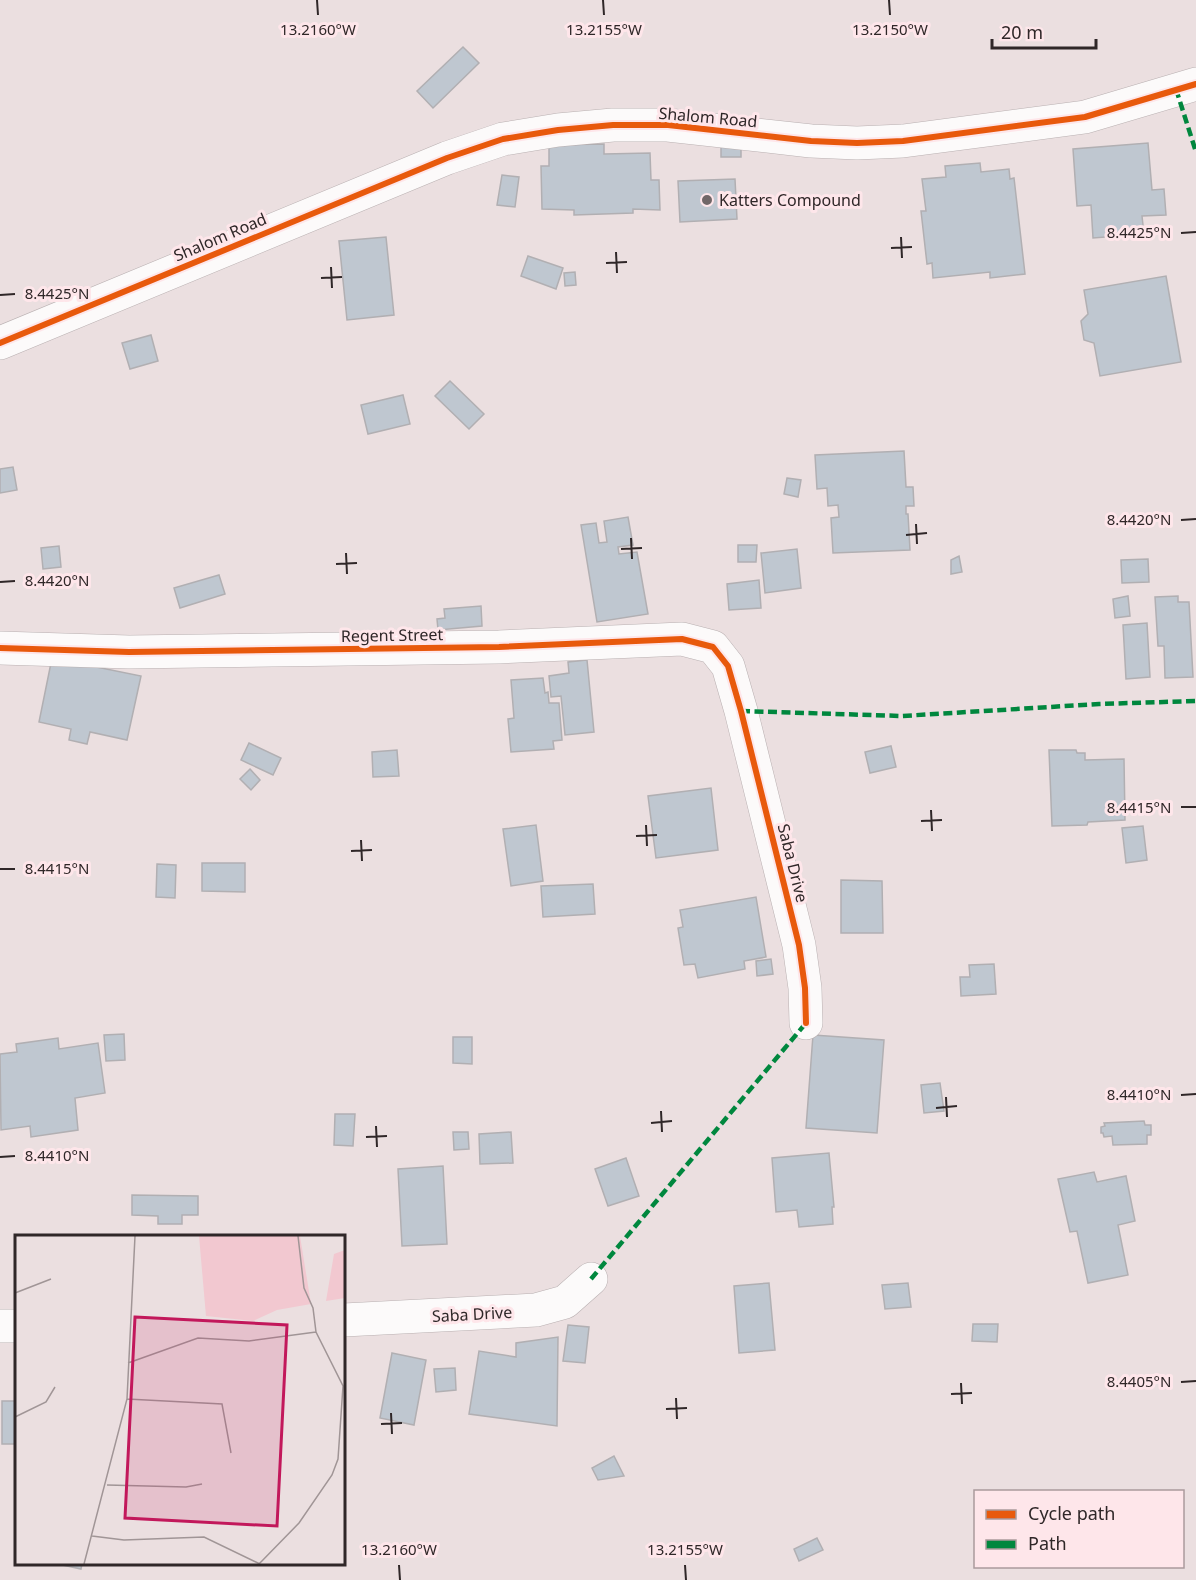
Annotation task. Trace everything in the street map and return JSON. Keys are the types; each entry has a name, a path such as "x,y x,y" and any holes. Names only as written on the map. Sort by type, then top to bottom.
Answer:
{"street":[{"name":"Shalom Road","path":"0,343 447,158 502,139 558,130 613,125 668,125 811,141 858,144 903,141 1085,117 1196,84"},
{"name":"Regent Street","path":"0,648 152,652 499,647 682,639 713,647 728,666 741,711"},
{"name":"Saba Drive","path":"741,711 799,945 805,988 806,1023"},
{"name":"Saba Drive","path":"345,1320 536,1310 565,1302 591,1279"}],"building":[{"path":"463,47 479,63 433,108 417,91"},
{"path":"721,140 741,140 741,157 721,157"},
{"path":"1148,143 1152,190 1164,189 1166,215 1142,216 1144,234 1093,238 1091,205 1077,206 1073,149"},
{"path":"604,144 604,154 650,153 651,180 659,180 660,210 633,209 633,213 574,215 574,210 542,209 541,166 549,166 549,145"},
{"path":"980,163 981,172 1009,169 1010,179 1014,178 1025,274 990,278 990,272 933,278 932,263 927,264 921,211 926,211 922,179 946,177 945,166"},
{"path":"502,175 519,177 515,207 497,205"},
{"name":"Katters Compound","path":"735,179 737,219 680,222 678,181"},
{"path":"386,237 394,315 347,320 339,241"},
{"path":"528,256 563,268 556,289 521,276"},
{"path":"575,272 576,285 565,286 564,273"},
{"path":"1166,276 1181,362 1100,376 1094,343 1084,340 1081,321 1088,314 1084,290"},
{"path":"151,335 158,361 130,369 122,343"},
{"path":"450,381 484,414 469,429 435,396"},
{"path":"403,395 410,424 368,434 361,405"},
{"path":"904,451 906,487 913,487 914,506 906,506 910,550 833,553 831,518 839,517 838,505 828,506 827,488 817,489 815,455"},
{"path":"13,467 17,490 0,493 0,469"},
{"path":"787,478 801,480 798,497 784,494"},
{"path":"628,517 633,545 618,547 619,554 637,552 648,614 597,622 581,525 596,523 599,543 607,542 604,521"},
{"path":"738,545 757,545 756,562 738,562"},
{"path":"59,546 61,567 43,569 41,548"},
{"path":"797,549 801,588 765,593 761,553"},
{"path":"959,556 962,572 951,574 951,560"},
{"path":"1148,559 1149,582 1122,583 1121,560"},
{"path":"219,575 225,594 180,608 174,588"},
{"path":"759,580 761,608 729,610 727,584"},
{"path":"1128,596 1130,616 1115,618 1113,599"},
{"path":"1178,596 1178,602 1189,602 1193,677 1165,678 1164,646 1158,646 1155,597"},
{"path":"481,606 482,626 438,630 437,619 445,618 444,609"},
{"path":"1147,623 1150,677 1126,679 1123,625"},
{"path":"52,658 141,676 127,740 90,732 87,744 69,740 71,729 39,722"},
{"path":"587,660 594,732 565,735 561,696 551,697 549,676 569,673 568,662"},
{"path":"543,678 549,703 559,703 562,740 553,741 554,749 511,752 508,719 514,718 511,680"},
{"path":"249,743 281,758 273,775 241,760"},
{"path":"891,746 896,767 870,773 865,752"},
{"path":"397,750 399,776 373,777 372,752"},
{"path":"1049,750 1076,750 1077,753 1085,753 1085,760 1124,759 1125,820 1088,822 1087,825 1052,826"},
{"path":"250,769 260,780 251,790 240,779"},
{"path":"711,788 718,850 656,858 648,796"},
{"path":"536,825 543,881 511,886 503,829"},
{"path":"1143,826 1147,860 1126,863 1122,828"},
{"path":"202,863 245,863 245,892 202,891"},
{"path":"157,864 176,865 175,898 156,897"},
{"path":"841,880 882,881 883,933 841,933"},
{"path":"593,884 595,914 543,917 541,886"},
{"path":"756,897 766,957 744,961 745,969 698,978 695,964 684,965 678,928 683,927 680,910"},
{"path":"771,959 773,974 757,976 756,961"},
{"path":"994,964 996,994 961,996 960,977 970,977 969,965"},
{"path":"124,1034 125,1060 106,1061 104,1035"},
{"path":"813,1035 884,1040 877,1133 806,1128"},
{"path":"453,1037 472,1037 472,1064 453,1063"},
{"path":"58,1038 59,1049 98,1043 105,1093 75,1098 78,1130 31,1137 30,1126 1,1130 0,1054 17,1052 16,1044"},
{"path":"940,1083 944,1111 924,1113 921,1085"},
{"path":"335,1114 355,1114 353,1146 334,1145"},
{"path":"1144,1121 1145,1125 1151,1125 1151,1135 1147,1135 1147,1144 1113,1145 1112,1136 1104,1137 1101,1133 1101,1127 1105,1126 1104,1123"},
{"path":"453,1132 468,1132 469,1149 454,1150"},
{"path":"511,1132 513,1163 480,1164 479,1134"},
{"path":"829,1153 834,1207 832,1207 833,1224 799,1227 797,1210 776,1212 772,1158"},
{"path":"626,1158 639,1196 608,1206 595,1169"},
{"path":"443,1166 447,1244 402,1246 398,1169"},
{"path":"1094,1172 1097,1182 1126,1176 1135,1221 1118,1225 1128,1275 1088,1283 1077,1231 1070,1232 1058,1179"},
{"path":"132,1195 198,1196 198,1215 182,1215 182,1224 158,1224 158,1216 132,1215"},
{"path":"769,1283 775,1350 739,1353 734,1286"},
{"path":"908,1283 911,1307 885,1309 882,1285"},
{"path":"973,1324 998,1324 997,1342 972,1341"},
{"path":"568,1325 589,1327 585,1363 563,1361"},
{"path":"558,1337 557,1426 469,1414 479,1351 516,1357 516,1343"},
{"path":"392,1353 426,1360 414,1425 380,1418"},
{"path":"455,1368 456,1390 436,1392 434,1369"},
{"path":"2,1401 15,1401 15,1444 2,1444"},
{"path":"614,1456 624,1476 598,1480 592,1468"},
{"path":"817,1538 823,1550 799,1561 794,1549"},
{"path":"63,1565 82,1565 81,1569"}],"marked path":[{"path":"1176,89 1196,152"},
{"path":"741,711 902,716 1099,704 1196,701"},
{"path":"591,1279 806,1023"}],"cycle path":[{"path":"0,343 447,158 503,139 558,130 613,125 668,125 811,141 857,143 903,141 1085,117 1196,84"},
{"path":"0,648 129,652 499,647 682,639 713,647 728,666 741,711 799,945 805,988 806,1023"}],"place":[{"name":"Katters Compound","path":"707,200"}]}
